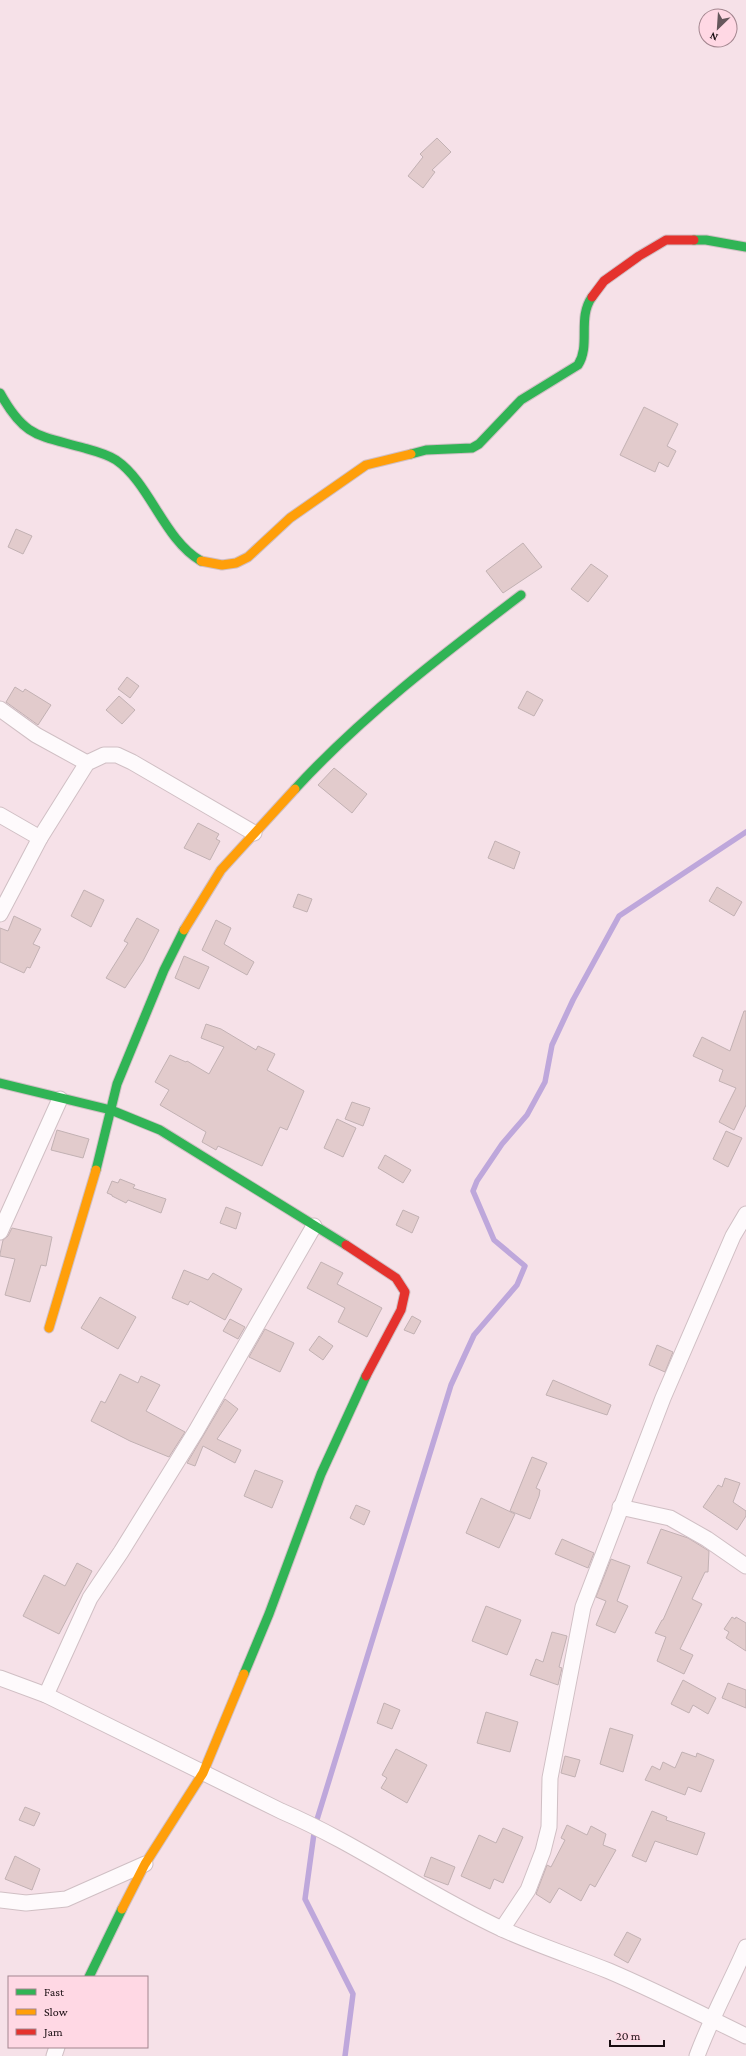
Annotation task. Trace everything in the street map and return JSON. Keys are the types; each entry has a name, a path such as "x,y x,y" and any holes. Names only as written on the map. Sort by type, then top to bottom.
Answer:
{"street":[{"path":"0,393 16,421 24,428 33,433 101,453 116,460 135,479 156,511 191,555 212,564 222,565 236,563 248,557 290,518 340,481 366,465 426,450 472,448 479,444 521,400 578,365 583,357 583,330 588,303 604,280 639,256 666,240 706,240 746,247"},
{"path":"49,1328 93,1183 117,1084 164,970 187,924 221,870 254,833 327,757 366,720 454,646 521,595"},
{"path":"0,709 36,735 87,763"},
{"path":"0,914 40,838 87,763 104,755 117,755 132,762 254,833"},
{"path":"0,815 40,838"},
{"path":"0,1083 28,1089 60,1099 111,1110 160,1130 396,1278 405,1292 404,1301 370,1367 321,1474 269,1614 203,1773 145,1864 106,1939 89,1976"},
{"path":"0,1232 60,1099"},
{"path":"502,1929 528,1890 543,1851 549,1826 550,1778 583,1607 663,1398 733,1236 746,1214"},
{"path":"46,1695 90,1598 121,1552 200,1425 314,1226"},
{"path":"620,1507 670,1518 707,1539 746,1566"},
{"path":"0,1678 46,1695 203,1773 315,1826 418,1885 502,1929 608,1971 672,1999 746,2036"},
{"path":"0,1900 26,1903 66,1899 145,1864"},
{"path":"697,2056 711,2019 734,1975 746,1947"}],"building":[{"path":"437,138 451,152 432,170 435,172 423,188 408,176 423,157 420,154"},
{"path":"644,407 678,424 667,446 676,451 668,467 659,462 655,472 620,455"},
{"path":"16,529 32,536 23,554 8,547"},
{"path":"523,543 542,567 503,593 486,571"},
{"path":"591,564 608,576 588,602 571,589"},
{"path":"127,677 139,686 130,698 118,689"},
{"path":"15,687 23,692 25,689 51,705 38,725 6,702"},
{"path":"527,691 543,700 534,716 518,708"},
{"path":"119,696 135,710 122,724 106,710"},
{"path":"334,768 367,794 352,813 318,785"},
{"path":"198,823 219,834 216,839 220,841 210,860 184,848"},
{"path":"495,841 520,852 514,869 488,858"},
{"path":"717,887 742,902 734,916 709,901"},
{"path":"84,890 104,900 91,927 71,916"},
{"path":"298,894 312,899 307,912 293,907"},
{"path":"14,916 41,929 33,944 40,947 30,968 27,967 24,973 0,962 0,928 8,931"},
{"path":"137,918 159,930 143,961 125,988 106,978 128,943 124,941"},
{"path":"216,920 231,928 224,944 254,962 247,975 202,950"},
{"path":"184,956 209,967 199,989 175,978"},
{"path":"744,1011 746,1011 746,1105 734,1130 719,1122 736,1088 719,1081 723,1070 693,1056 702,1037 730,1051"},
{"path":"206,1024 221,1029 256,1050 258,1046 275,1054 267,1070 304,1091 287,1130 280,1127 262,1166 218,1146 216,1150 202,1142 206,1132 160,1105 169,1090 155,1082 170,1055 186,1062 187,1061 209,1074 224,1047 201,1038"},
{"path":"352,1102 370,1108 363,1126 345,1119"},
{"path":"337,1119 356,1128 343,1157 324,1148"},
{"path":"57,1130 89,1139 83,1158 51,1150"},
{"path":"726,1131 742,1138 728,1167 713,1159"},
{"path":"385,1155 411,1170 403,1183 378,1168"},
{"path":"120,1179 135,1185 133,1188 166,1199 161,1213 128,1200 126,1203 107,1193 112,1181 118,1183"},
{"path":"226,1207 241,1213 236,1229 220,1223"},
{"path":"403,1210 419,1217 412,1233 396,1225"},
{"path":"12,1228 52,1237 46,1266 41,1265 30,1302 5,1295 15,1259 0,1256 0,1254 3,1240 8,1236"},
{"path":"321,1262 343,1273 337,1284 382,1308 367,1337 338,1322 345,1308 307,1288"},
{"path":"184,1270 208,1280 213,1273 242,1289 225,1320 190,1301 188,1305 172,1298"},
{"path":"100,1297 136,1317 118,1349 81,1328"},
{"path":"412,1316 421,1321 414,1334 404,1330"},
{"path":"230,1319 245,1327 238,1339 223,1331"},
{"path":"265,1329 294,1343 280,1372 249,1357"},
{"path":"319,1336 333,1346 323,1360 309,1350"},
{"path":"657,1345 673,1352 665,1372 649,1365"},
{"path":"120,1374 138,1383 141,1376 160,1385 146,1411 185,1432 169,1457 130,1441 91,1421 101,1401 105,1403"},
{"path":"553,1380 611,1405 607,1415 546,1395"},
{"path":"225,1399 238,1409 217,1439 241,1450 235,1463 203,1446 195,1466 187,1463"},
{"path":"532,1457 547,1463 536,1488 540,1490 539,1496 530,1519 510,1511"},
{"path":"255,1470 283,1481 272,1508 244,1496"},
{"path":"725,1478 740,1483 733,1502 746,1511 746,1516 737,1530 703,1507 718,1485 722,1487"},
{"path":"481,1498 515,1514 499,1548 466,1533"},
{"path":"356,1505 370,1511 364,1525 350,1518"},
{"path":"661,1529 688,1538 709,1551 708,1572 705,1572 692,1599 702,1604 680,1649 693,1655 684,1674 657,1661 666,1637 655,1633 663,1620 682,1577 647,1563"},
{"path":"562,1539 594,1553 588,1568 555,1554"},
{"path":"611,1559 630,1566 617,1601 628,1606 615,1633 596,1625 606,1601 596,1597"},
{"path":"77,1563 92,1571 59,1634 23,1616 44,1575 65,1586"},
{"path":"486,1606 521,1620 507,1655 472,1641"},
{"path":"732,1617 735,1619 736,1617 746,1623 746,1651 726,1638 729,1632 724,1629"},
{"path":"552,1632 567,1636 559,1667 562,1668 558,1685 530,1675 536,1659 543,1662"},
{"path":"683,1680 716,1698 708,1714 693,1705 689,1713 671,1704"},
{"path":"728,1683 746,1690 746,1708 722,1698"},
{"path":"384,1703 400,1710 392,1729 377,1723"},
{"path":"486,1712 518,1722 510,1752 477,1743"},
{"path":"610,1728 633,1735 623,1772 600,1764"},
{"path":"396,1749 427,1765 407,1803 381,1788 387,1778 382,1775"},
{"path":"682,1752 696,1757 697,1753 714,1760 701,1792 688,1787 685,1795 645,1780 652,1766 660,1770 663,1762 675,1768"},
{"path":"565,1756 580,1760 575,1777 561,1773"},
{"path":"25,1807 40,1813 34,1826 19,1820"},
{"path":"652,1811 667,1817 666,1820 705,1833 697,1855 655,1841 646,1862 632,1856"},
{"path":"567,1825 587,1835 591,1826 606,1834 603,1845 616,1850 595,1887 590,1884 581,1901 559,1888 550,1903 536,1894 547,1865 551,1867 565,1840 561,1838"},
{"path":"503,1828 523,1837 503,1883 494,1879 490,1889 461,1876 479,1835 496,1843"},
{"path":"15,1856 40,1869 32,1890 5,1879"},
{"path":"431,1857 455,1867 448,1885 424,1876"},
{"path":"627,1932 641,1939 628,1963 614,1955"}],"waterway":[{"path":"345,2056 353,1994 305,1899 315,1826 451,1385 474,1335 517,1285 525,1266 494,1240 473,1191 477,1181 502,1144 527,1115 545,1082 552,1045 573,1000 619,916 746,832"}],"traffic: fast":[{"path":"694,240 706,240 746,247"},
{"path":"411,454 426,450 472,448 479,444 521,400 578,365 584,349 585,314 592,297"},
{"path":"0,393 17,419 25,427 44,437 109,456 128,470 177,540 188,552 201,561"},
{"path":"295,789 347,736 375,711 462,640 521,595"},
{"path":"96,1170 117,1084 164,970 184,930"},
{"path":"0,1083 111,1110 160,1130 346,1245"},
{"path":"244,1674 269,1614 321,1474 366,1376"},
{"path":"89,1976 122,1909"}],"traffic: slow":[{"path":"201,561 222,565 236,563 248,557 290,518 366,465 411,454"},
{"path":"184,930 221,870 295,789"},
{"path":"49,1328 96,1170"},
{"path":"122,1909 145,1864 203,1773 244,1674"}],"traffic: jam":[{"path":"592,297 604,281 639,256 666,240 694,240"},
{"path":"346,1245 396,1278 405,1292 401,1310 366,1376"}]}
